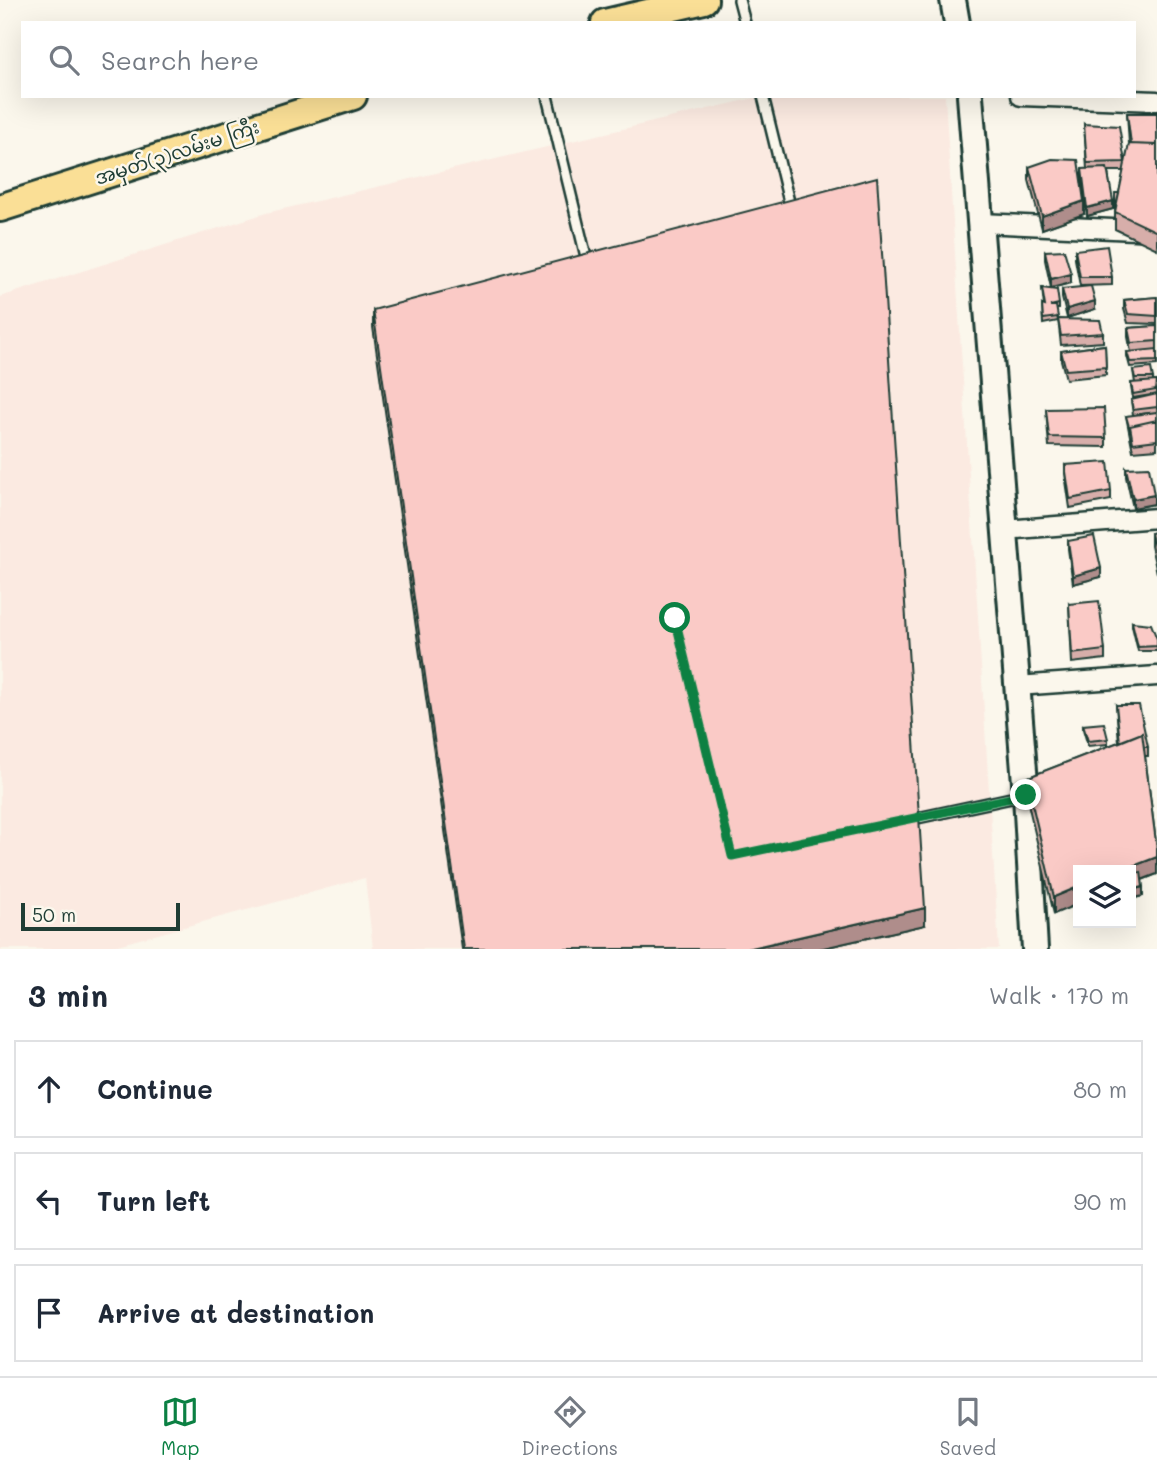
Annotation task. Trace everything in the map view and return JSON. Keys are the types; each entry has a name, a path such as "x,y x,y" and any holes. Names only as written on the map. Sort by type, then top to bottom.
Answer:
{"main road":[{"path":"614,21 704,0"},
{"name":"အမှတ်(၃)လမ်းမ ကြီး","path":"0,208 347,98"}],"street":[{"path":"953,0 957,21"},
{"path":"970,98 1026,795 1034,830 1035,949"},
{"path":"1075,98 1157,101"},
{"path":"980,223 1157,231"},
{"path":"1004,530 1157,518"},
{"path":"1017,686 1157,677"}],"lane":[{"path":"739,0 744,21"},
{"path":"547,98 590,270"},
{"path":"764,98 793,216"},
{"path":"892,823 1026,795"}],"shaded area":[{"path":"755,98 945,98 999,949 373,949 365,878 103,949 0,949 0,297 266,213"}],"building":[{"path":"1127,113 1157,113 1157,145 1131,144"},
{"path":"1084,124 1119,126 1125,162 1087,163"},
{"path":"1129,144 1157,145 1157,232 1115,212"},
{"path":"1052,159 1078,160 1084,201 1042,216 1029,167"},
{"path":"1107,168 1113,201 1087,208 1082,169"},
{"path":"877,177 925,908 747,949 464,949 373,310"},
{"path":"1115,193 1119,193 1115,210"},
{"path":"1107,246 1112,277 1080,277 1075,250"},
{"path":"1064,250 1071,274 1051,279 1045,251"},
{"path":"1091,286 1095,301 1067,309 1062,289"},
{"path":"1042,288 1057,290 1059,304 1050,306 1056,306 1058,317 1043,319 1042,305 1045,306"},
{"path":"1157,297 1157,316 1128,314 1124,300"},
{"path":"1058,319 1100,320 1103,333 1061,336"},
{"path":"1157,326 1157,341 1131,343 1128,328"},
{"path":"1105,345 1106,367 1066,370 1061,351"},
{"path":"1157,349 1157,361 1130,362 1127,352"},
{"path":"1151,368 1153,378 1135,378 1133,370"},
{"path":"1157,381 1156,390 1133,394 1131,383"},
{"path":"1157,394 1157,407 1133,410 1131,400"},
{"path":"1104,408 1106,438 1049,437 1046,409"},
{"path":"1157,412 1157,420 1130,426 1130,430 1126,416"},
{"path":"1157,420 1157,440 1133,443 1130,426"},
{"path":"1108,462 1111,491 1070,499 1065,465"},
{"path":"1149,467 1154,495 1133,499 1126,468"},
{"path":"1157,532 1157,560 1151,533"},
{"path":"1094,536 1101,568 1073,576 1068,541"},
{"path":"1099,601 1105,650 1072,654 1069,604"},
{"path":"1132,622 1151,624 1157,646 1138,647"},
{"path":"1116,705 1139,705 1148,747 1144,747 1142,733 1120,742"},
{"path":"1104,723 1108,739 1088,741 1083,725"},
{"path":"1142,733 1157,857 1136,865 1073,865 1073,889 1054,897 1026,778"},
{"path":"1141,872 1143,887 1136,889 1136,874"}],"route":[{"path":"675,618 732,856 1026,795"}]}
